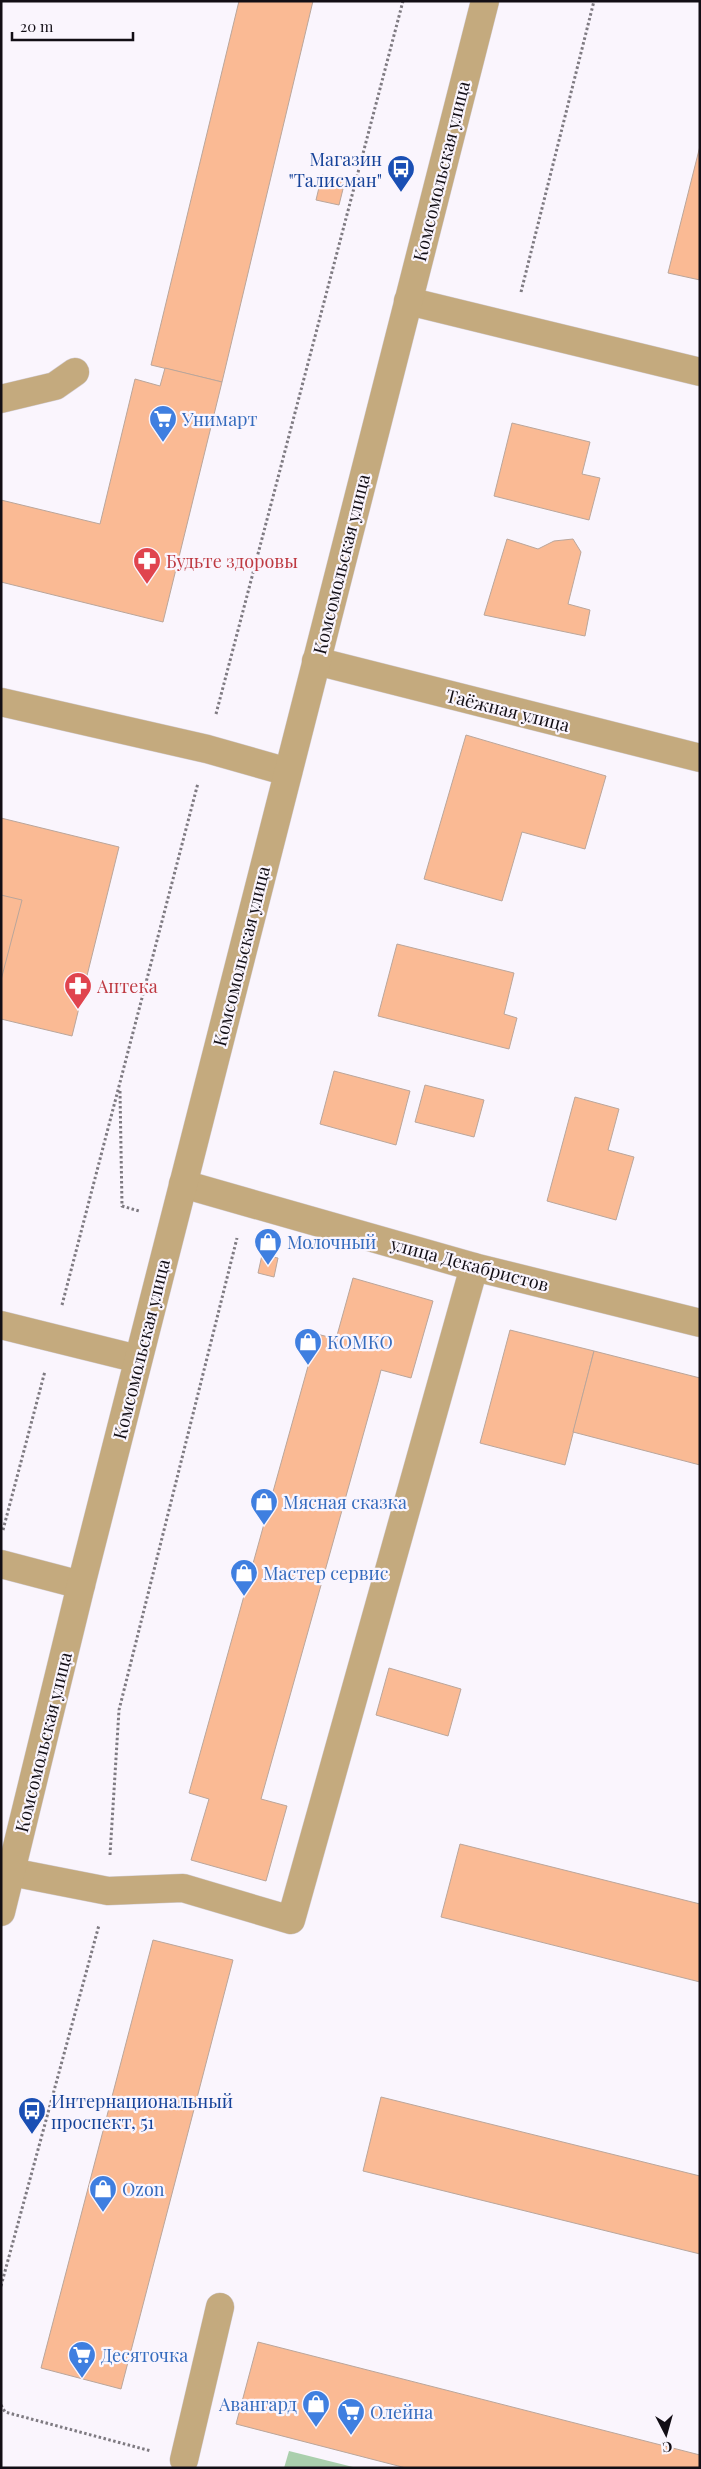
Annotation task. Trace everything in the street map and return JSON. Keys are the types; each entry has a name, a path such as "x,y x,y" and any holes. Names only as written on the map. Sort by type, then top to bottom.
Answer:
{"street":[{"name":"Комсомольская улица","path":"1,1912 138,1359 485,1"},
{"path":"408,301 700,372"},
{"path":"1,400 55,386 75,372"},
{"name":"Таёжная улица","path":"316,661 700,758"},
{"path":"1,702 207,749 288,772"},
{"name":"улица Декабристов","path":"183,1184 474,1267 700,1323"},
{"path":"12,1872 108,1891 183,1888 291,1920 474,1267"},
{"path":"1,1325 138,1359"},
{"path":"1,1564 81,1585"},
{"path":"184,2460 220,2307"}],"path":[{"path":"512,327 594,1"},
{"path":"1,2286 108,1891 119,1710 237,1238"},
{"path":"1,2405 5,2412 184,2460"}],"green space":[{"path":"289,2451 357,2468 284,2468"}],"building":[{"path":"239,1 313,1 222,382 151,365"},
{"path":"700,146 700,280 668,273"},
{"path":"322,175 345,181 339,205 316,200"},
{"name":"Унимарт","path":"165,368 222,382 163,622 1,582 1,500 100,524 135,379 160,386"},
{"path":"512,423 590,442 582,474 600,478 589,520 494,496"},
{"path":"507,539 538,549 554,541 573,539 581,552 568,604 590,610 585,636 484,615"},
{"path":"466,735 606,776 585,849 522,832 502,901 424,879"},
{"path":"1,818 119,847 72,1036 1,1019"},
{"path":"1,895 22,900 1,980"},
{"path":"397,944 514,973 504,1014 517,1018 509,1049 378,1016"},
{"path":"334,1071 410,1091 396,1145 320,1124"},
{"path":"425,1085 484,1100 474,1137 415,1122"},
{"path":"575,1097 619,1109 608,1150 634,1157 616,1220 547,1201"},
{"name":"Молочный","path":"262,1255 278,1258 274,1277 258,1273"},
{"path":"353,1278 433,1301 411,1378 381,1370 261,1799 287,1806 266,1881 191,1860 209,1799 189,1793 317,1334 336,1339"},
{"path":"510,1330 594,1351 565,1465 480,1443"},
{"path":"594,1351 700,1378 700,1465 573,1432"},
{"path":"389,1668 461,1689 448,1736 376,1715"},
{"path":"460,1844 700,1904 700,1982 441,1917"},
{"path":"153,1940 233,1960 121,2389 41,2368"},
{"path":"381,2097 700,2176 700,2254 363,2171"},
{"path":"258,2342 700,2455 700,2468 406,2468 236,2424"}],"place":[{"name":"Магазин \"Талисман\"","path":"401,193"},
{"name":"Унимарт","path":"163,443"},
{"name":"Будьте здоровы","path":"147,585"},
{"name":"Аптека","path":"78,1010"},
{"name":"Молочный","path":"268,1266"},
{"name":"КОМКО","path":"308,1366"},
{"name":"Мясная сказка","path":"264,1526"},
{"name":"Мастер сервис","path":"244,1597"},
{"name":"Интернациональный проспект, 51","path":"32,2135"},
{"name":"Ozon","path":"103,2213"},
{"name":"Десяточка","path":"82,2379"},
{"name":"Авангард","path":"316,2428"},
{"name":"Олейна","path":"351,2436"}]}
